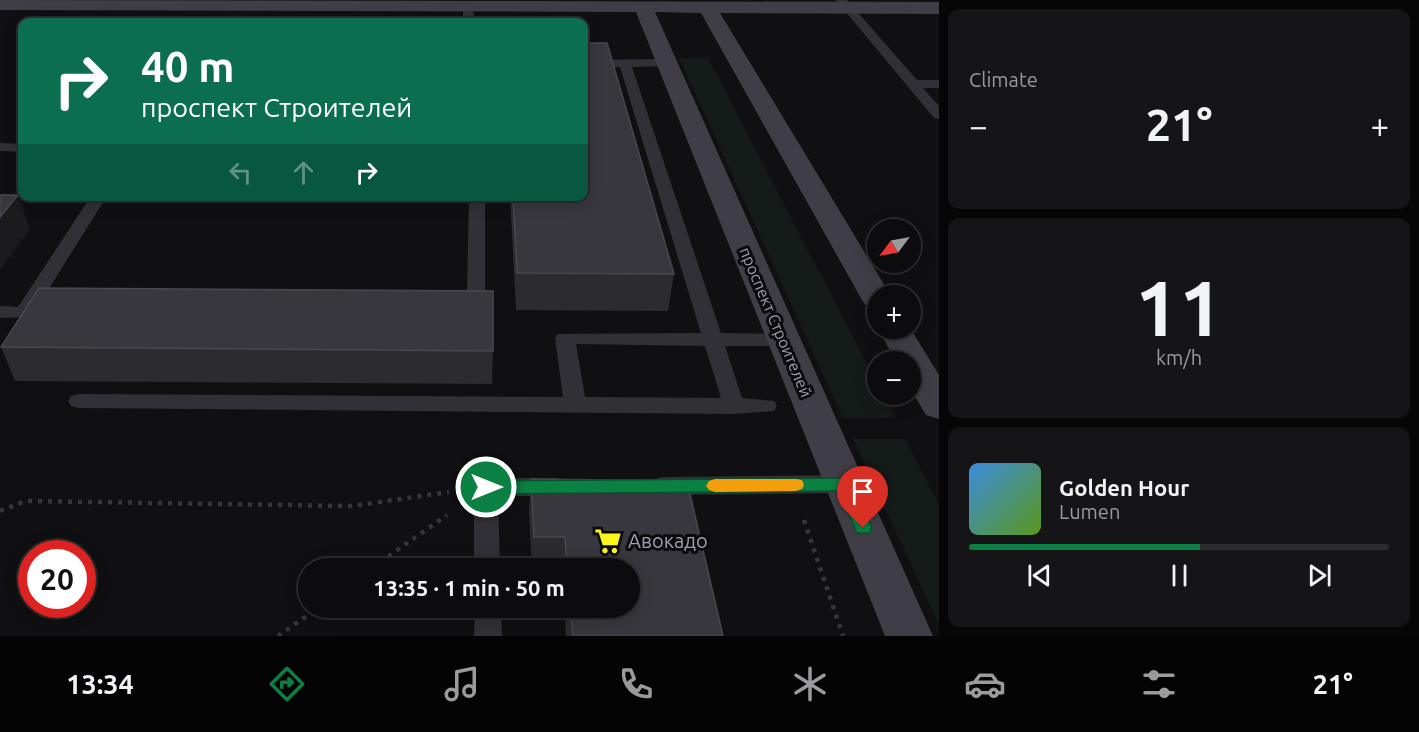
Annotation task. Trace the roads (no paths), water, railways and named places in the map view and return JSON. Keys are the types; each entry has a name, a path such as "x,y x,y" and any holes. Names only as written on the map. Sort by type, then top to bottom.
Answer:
{"street":[{"path":"0,4 469,14 845,4 939,8"},
{"name":"проспект Строителей","path":"644,8 909,636"},
{"path":"708,8 869,285"},
{"path":"900,339 939,405"}],"lane":[{"path":"845,4 939,115"},
{"path":"588,64 668,63"},
{"path":"625,64 734,406"},
{"path":"913,84 939,84"},
{"path":"0,147 18,148"},
{"path":"0,312 24,313 96,201"},
{"path":"476,292 477,201"},
{"path":"575,405 565,338 784,340"},
{"path":"80,401 766,406"},
{"path":"639,486 845,484"},
{"path":"487,558 486,487 580,487"},
{"path":"488,618 488,636"}],"place":[{"name":"Авокадо","path":"608,541"}]}
